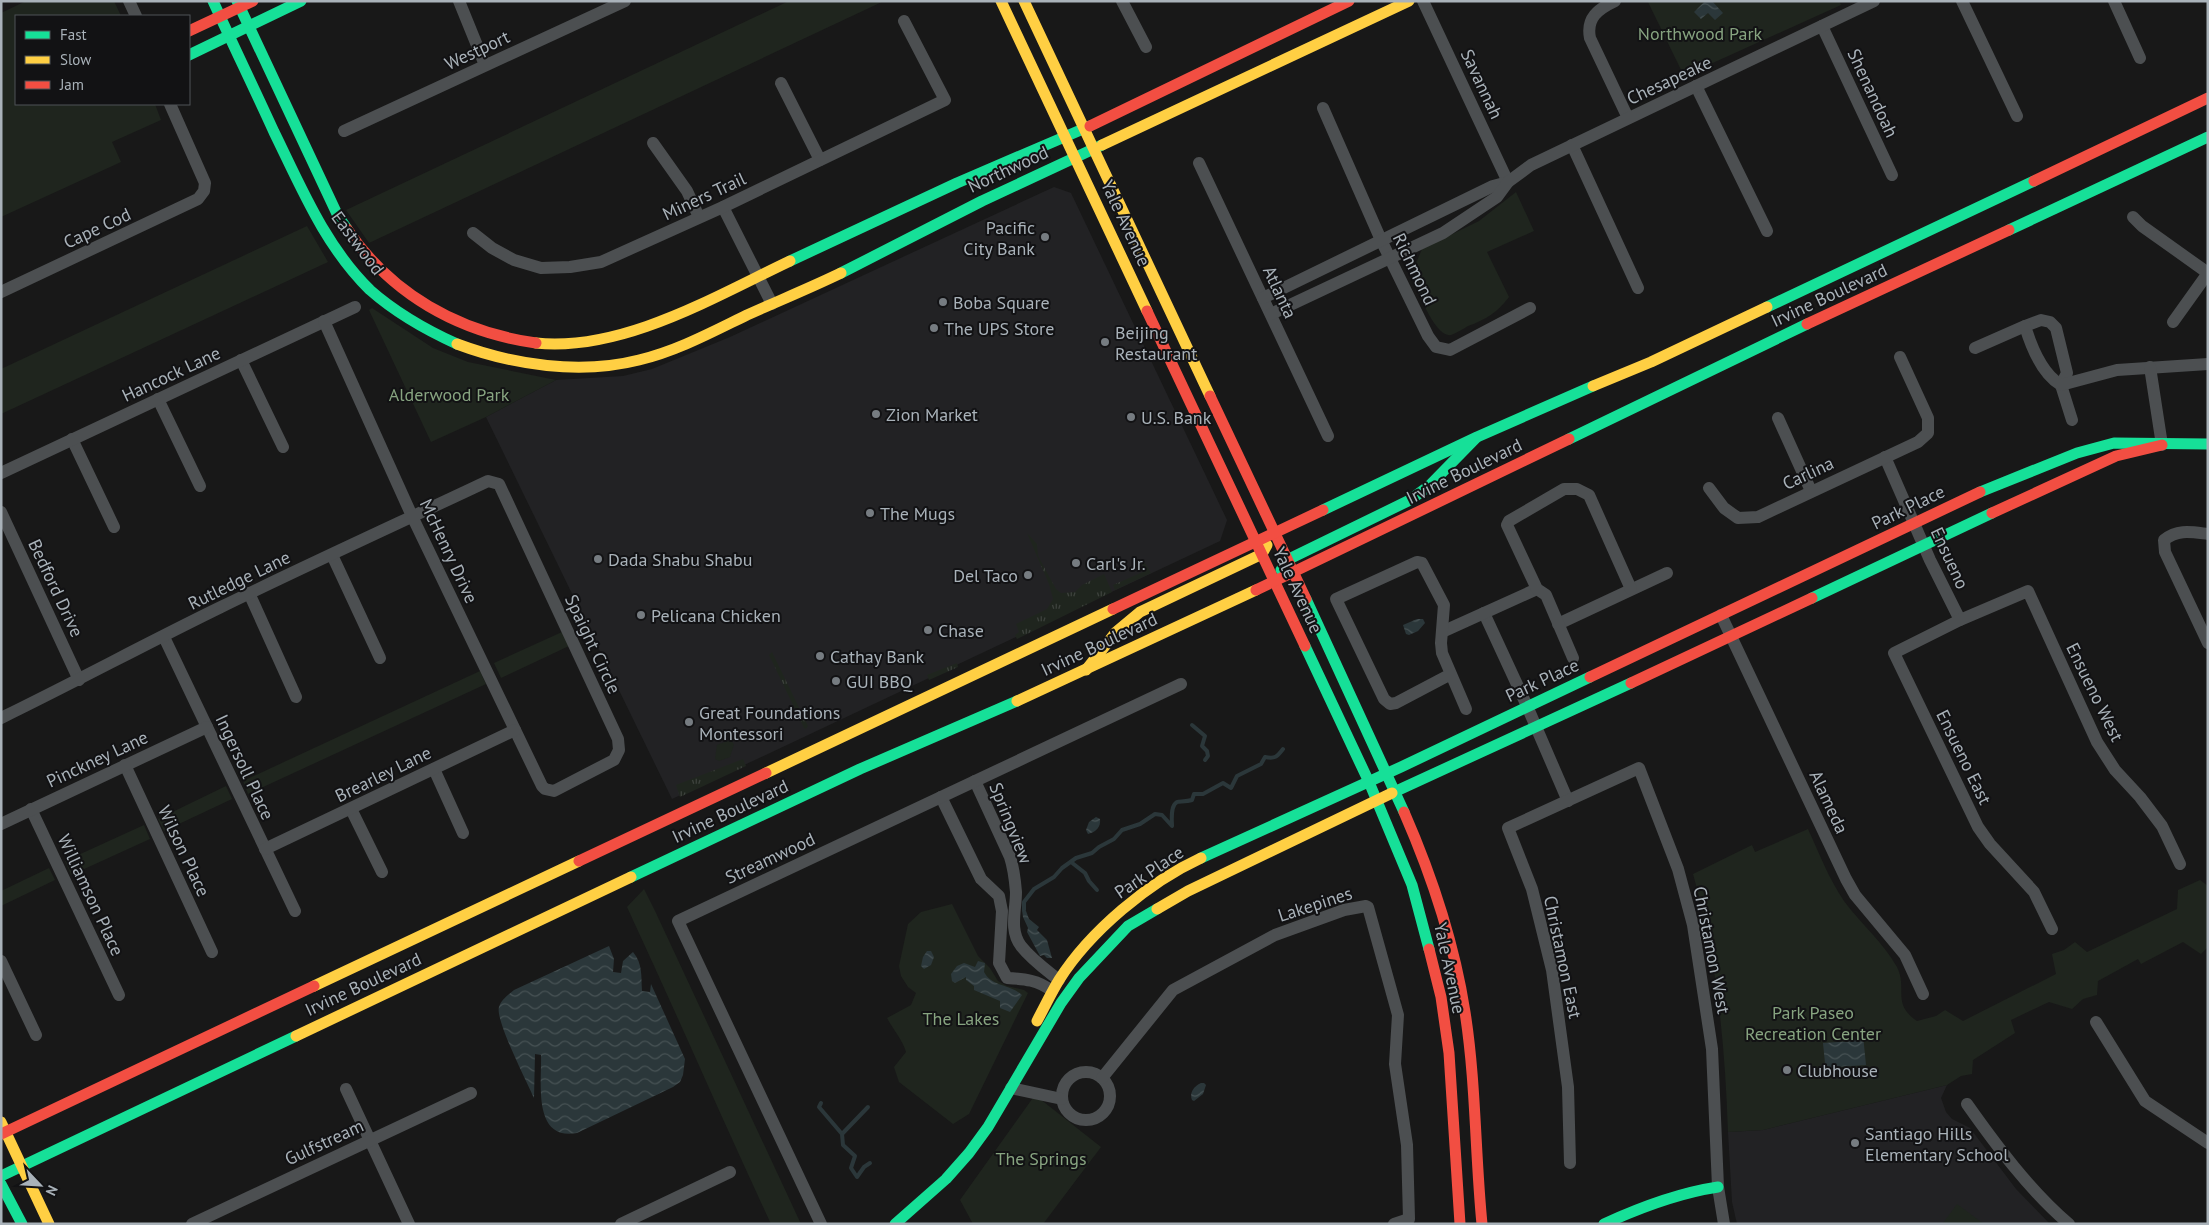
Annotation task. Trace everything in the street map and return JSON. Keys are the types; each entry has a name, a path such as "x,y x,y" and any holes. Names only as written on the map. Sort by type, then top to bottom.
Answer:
{"main road":[{"name":"Eastwood","path":"213,1 312,210 347,264 385,302 443,339 474,351 521,363 561,368 621,364"},
{"path":"190,31 220,17 238,4 253,1"},
{"path":"190,54 301,1"},
{"name":"Yale Avenue","path":"1001,1 1369,782 1412,885 1441,997 1449,1053 1460,1224"},
{"name":"Yale Avenue","path":"1024,1 1095,148 1388,773 1428,871 1453,951 1465,1012 1475,1103 1478,1190 1482,1224"},
{"name":"Northwood","path":"616,336 646,327 941,190 1066,137 1350,1"},
{"name":"Northwood","path":"621,364 658,354 866,261 920,231 1401,3"},
{"name":"Eastwood","path":"238,4 338,216 356,243 396,286 422,304 453,321 486,334 537,344 592,342 616,336"},
{"name":"Irvine Boulevard","path":"3,1129 1477,437 1660,358 2208,98"},
{"name":"Irvine Boulevard","path":"1,1176 828,784 1086,670 1274,582 1790,332 2208,138"},
{"path":"1274,582 1287,560 1410,500 1429,486 1477,437"},
{"name":"Park Place","path":"1022,1066 1035,1026 1052,991 1086,945 1126,907 1179,868 1369,782 1990,488 2077,453 2114,443 2208,444"},
{"name":"Park Place","path":"894,1224 946,1179 963,1159 988,1127 1022,1066 1079,978 1128,926 1188,891 1395,790 1536,728 2116,456 2162,445"},
{"path":"1086,670 1112,633 1126,622 1140,612 1262,554 1274,533"},
{"path":"3,1129 48,1224"},
{"path":"1,1184 22,1224"},
{"path":"1604,1224 1640,1207 1685,1192 1718,1187"}],"street":[{"path":"129,1 136,15"},
{"path":"459,1 485,65"},
{"name":"Westport","path":"344,131 625,1"},
{"path":"1122,1 1146,47"},
{"name":"Savannah","path":"1423,1 1508,182"},
{"path":"1614,1 1602,7 1594,14 1590,22 1590,38 1628,118"},
{"name":"Chesapeake","path":"1271,314 1443,233 1497,197 1508,182 1531,164 1874,1"},
{"path":"1962,1 2017,116"},
{"path":"2114,1 2140,58"},
{"name":"Miners Trail","path":"473,233 492,248 514,260 541,268 570,267 602,262 723,207 945,100 904,21"},
{"name":"Shenandoah","path":"1822,26 1892,174"},
{"path":"781,83 820,160"},
{"path":"1696,86 1767,231"},
{"name":"Cape Cod","path":"1,292 198,199 204,191 205,183 170,105"},
{"name":"Richmond","path":"1323,108 1381,240 1428,336 1436,347 1450,350 1530,308"},
{"path":"653,143 687,191 699,217"},
{"path":"1572,145 1638,288"},
{"name":"Atlanta","path":"1199,163 1328,436"},
{"name":"Chesapeake","path":"1263,298 1493,186 1508,182"},
{"path":"723,207 772,304"},
{"path":"2133,217 2142,226 2208,273 2173,322"},
{"name":"Hancock Lane","path":"1,473 355,307"},
{"path":"1974,348 2041,320 2050,322 2056,328 2067,373 2061,385"},
{"name":"McHenry Drive","path":"324,321 412,516 542,786 549,791"},
{"path":"2025,326 2029,340 2051,379 2061,385 2072,420"},
{"name":"Carlina","path":"1709,488 1724,508 1738,518 1758,516 1918,442 1928,433 1928,418 1900,357"},
{"path":"240,360 283,447"},
{"path":"2061,385 2117,370 2208,364"},
{"path":"2150,367 2162,445"},
{"path":"158,399 200,486"},
{"path":"1778,418 1811,490"},
{"path":"72,440 114,527"},
{"name":"Ensueno","path":"1885,457 1914,524 1960,620"},
{"name":"Rutledge Lane","path":"1,718 250,593 488,481 494,481"},
{"name":"Spaight Circle","path":"494,481 499,484 618,739 617,755 609,764 549,791"},
{"path":"1573,658 1546,595 1537,589 1507,525 1509,521 1564,490 1577,489 1589,495 1631,590"},
{"name":"Bedford Drive","path":"1,512 79,680"},
{"path":"2208,534 2180,532 2172,534 2164,540 2165,552 2208,643"},
{"path":"332,555 380,658"},
{"path":"1451,674 1396,703 1390,704 1384,698 1336,599 1417,562 1422,563 1444,605 1442,652 1466,709"},
{"path":"1558,624 1667,573"},
{"path":"1442,632 1537,589"},
{"name":"Ensueno West","path":"1960,620 2028,591 2097,742 2115,770 2140,797 2162,826 2180,864"},
{"path":"250,593 296,697"},
{"path":"1484,613 1568,801"},
{"name":"Alameda","path":"1721,615 1846,879 1855,894 1905,955 1923,994"},
{"name":"Ensueno East","path":"1960,620 1894,653 1978,826 1990,844 2034,892 2052,929"},
{"name":"Ingersoll Place","path":"164,637 295,911"},
{"name":"Streamwood","path":"820,1224 678,921 1181,684"},
{"name":"Pinckney Lane","path":"1,824 207,727"},
{"name":"Brearley Lane","path":"265,850 515,730"},
{"name":"Wilson Place","path":"124,765 212,952"},
{"name":"Christamon West","path":"1568,801 1639,768 1678,869 1692,925 1712,1050 1718,1187 1724,1224"},
{"path":"434,769 464,833"},
{"name":"Springview","path":"975,781 1012,864 1016,894 1013,920 1020,944 1035,962 1060,980"},
{"path":"941,797 981,879 999,896 1002,911 1000,963 1007,978 1029,979 1044,984 1052,991"},
{"name":"Christamon East","path":"1568,801 1508,828 1532,889 1552,970 1568,1087 1570,1162"},
{"path":"351,809 382,872"},
{"name":"Williamson Place","path":"31,810 119,995"},
{"name":"Lakepines","path":"1102,1078 1173,990 1275,935 1344,910 1366,906 1368,907 1376,933 1398,1015 1395,1064 1407,1145 1409,1219 1394,1224"},
{"path":"1,961 36,1035"},
{"path":"2096,1022 2145,1101 2208,1142"},
{"path":"1088,1072 1102,1078 1110,1091 1110,1098 1109,1105 1100,1117 1086,1121 1078,1119 1067,1111 1062,1099 1063,1089 1073,1076 1088,1072"},
{"path":"1011,1088 1062,1099"},
{"path":"346,1089 408,1224"},
{"name":"Gulfstream","path":"192,1224 471,1092"},
{"path":"1967,1104 1992,1138 2036,1190 2069,1224"},
{"path":"621,1224 730,1172"}],"shaded area":[{"path":"1054,187 1071,193 1227,520 1220,541 672,799 486,417 556,380 623,376 652,369 730,337"},
{"name":"Santiago Hills Elementary School","path":"1947,1085 1941,1098 1946,1112 1952,1119 1970,1128 2016,1189 2050,1224 1737,1224 1732,1202 1728,1132 1763,1130"}],"green space":[{"path":"26,1 114,1 121,15 15,15 15,105 155,105 161,120 112,142 121,162 1,217 1,13"},
{"path":"789,1 884,1 369,243 346,210"},
{"name":"Northwood Park","path":"1839,1 1841,5 1684,76 1648,2"},
{"path":"1516,192 1534,231 1487,252 1509,297 1496,311 1486,318 1451,335 1445,334 1438,329 1432,320 1411,275 1422,249 1479,221"},
{"path":"307,226 328,262 1,414 1,369"},
{"name":"Alderwood Park","path":"372,308 433,348 468,362 556,380 486,417 431,442 369,310"},
{"path":"1027,533 1037,544 1038,556 1056,589 1061,593 1075,592 1082,585 1104,574 1112,592 1017,639 1015,635 1019,632 1016,624 1047,609 1053,599 1049,584"},
{"path":"1143,560 1151,573 1115,590 1113,585 1145,571 1142,563"},
{"path":"562,632 569,646 501,678 494,663"},
{"path":"772,652 808,726 806,729 769,655"},
{"path":"957,663 958,667 929,680 927,675"},
{"path":"480,671 486,684 248,794 243,781"},
{"path":"730,740 734,744 730,757 719,761 715,759 717,745"},
{"path":"743,759 746,766 680,797 676,785"},
{"path":"226,786 232,799 164,831 158,819"},
{"path":"144,825 150,839 71,875 65,861"},
{"name":"Park Paseo Recreation Center","path":"1808,829 1829,875 1844,901 1885,949 1897,967 1900,975 1901,996 1904,1008 1917,1021 1936,1016 1945,1010 1963,1021 2056,974 2052,954 2064,950 2075,942 2087,952 2177,909 2178,890 2200,880 2208,886 2208,947 2201,954 2183,942 2141,964 2138,959 2098,981 2097,995 2083,999 2072,1009 2049,1002 2011,1020 2015,1033 1973,1060 1972,1074 1961,1076 1947,1085 1763,1130 1728,1132 1725,1067 1714,970 1693,874 1752,845 1755,852"},
{"path":"49,868 55,880 1,906 1,891"},
{"path":"644,889 801,1224 771,1224 627,907"},
{"name":"The Lakes","path":"952,904 978,956 990,968 998,981 1028,993 969,1114 953,1124 899,1082 894,1067 906,1052 887,1018 911,1005 916,993 908,987 901,976 899,966 908,924 921,912"},
{"name":"The Springs","path":"1035,1095 1101,1147 1043,1224 973,1224 960,1200"},
{"path":"1957,1204 1984,1224 1943,1223"}],"water":[{"path":"1705,1 1712,1 1723,13 1715,20 1708,13 1701,19 1694,12"},
{"path":"1417,619 1423,619 1425,623 1418,631 1409,635 1406,634 1403,625"},
{"path":"1096,817 1100,819 1099,827 1088,834 1086,830 1089,822"},
{"path":"1022,910 1026,911 1029,919 1039,927 1037,930 1047,940 1052,958 1047,958 1044,955 1040,956 1027,932 1028,928"},
{"path":"609,946 614,959 613,972 621,973 623,961 633,952 636,957 641,970 642,991 650,992 651,984 685,1059 683,1075 680,1082 673,1087 577,1133 563,1133 553,1128 546,1119 541,1094 541,1055 535,1054 534,1098 506,1037 499,1014 499,1007 503,1000 514,990"},
{"path":"927,951 931,951 934,957 931,965 924,969 921,966"},
{"path":"978,961 985,963 984,972 987,977 1022,995 1010,1012 1000,1008 1000,1001 974,990 974,986 966,980 966,977 955,983 952,981 951,974 957,966 964,963 975,967"},
{"path":"1863,1035 1866,1065 1836,1067 1831,1072 1826,1073 1823,1043 1853,1041 1857,1036"},
{"path":"1201,1083 1206,1085 1203,1094 1194,1101 1191,1097 1192,1092"}],"waterway":[{"path":"1192,725 1205,736 1202,746 1207,751 1208,756 1205,760"},
{"path":"1024,910 1024,902 1034,889 1054,877 1062,868 1076,858 1092,853 1114,839 1122,830 1140,824 1155,814 1162,815 1172,826 1172,810 1177,802 1192,800 1194,794 1203,794 1223,783 1231,788 1237,776 1261,764 1265,757 1276,757 1283,749"},
{"path":"1071,862 1085,873 1097,890"},
{"path":"821,1103 819,1107 842,1134 868,1107"},
{"path":"842,1134 843,1145 855,1156 851,1168 857,1177 864,1167 870,1163"}],"traffic: fast":[{"path":"213,1 304,195 340,254 370,290 390,306 434,333 457,344"},
{"path":"237,1 338,216 347,229"},
{"path":"190,55 301,1"},
{"path":"790,261 957,183 1090,126"},
{"path":"2009,230 2208,137"},
{"path":"841,273 982,201 1102,145"},
{"path":"1767,307 2034,181"},
{"path":"1569,439 1807,324"},
{"path":"1323,510 1477,437 1593,386"},
{"path":"1281,570 1287,560 1410,500 1429,486 1476,438"},
{"path":"1980,492 2077,453 2114,443 2208,444"},
{"path":"1812,598 1992,513"},
{"path":"1306,599 1404,812"},
{"path":"1305,646 1369,782 1412,885 1429,949"},
{"path":"1201,858 1401,767 1590,677"},
{"path":"1392,793 1631,683"},
{"path":"631,877 860,769 1017,701"},
{"path":"895,1224 946,1179 969,1153 988,1127 1061,1003 1079,978 1128,926 1157,909"},
{"path":"1,1176 296,1036"},
{"path":"1,1184 22,1224"},
{"path":"1604,1224 1660,1201 1718,1187"}],"traffic: slow":[{"path":"1001,1 1147,311"},
{"path":"1024,1 1210,396"},
{"path":"1102,145 1409,1"},
{"path":"536,343 568,344 634,331 699,305 790,261"},
{"path":"457,344 501,357 547,366 594,367 639,360 681,346 841,273"},
{"path":"1593,386 1651,362 1767,307"},
{"path":"1086,670 1116,632 1140,612 1262,554 1267,545"},
{"path":"1017,701 1256,590"},
{"path":"766,773 1113,609"},
{"path":"1157,909 1188,891 1392,793"},
{"path":"1037,1021 1056,985 1072,962 1104,926 1141,894 1161,880 1201,858"},
{"path":"314,986 579,861"},
{"path":"296,1036 631,877"},
{"path":"1,1122 49,1224"}],"traffic: jam":[{"path":"190,31 253,1"},
{"path":"1090,126 1349,1"},
{"path":"2034,181 2208,98"},
{"path":"347,229 384,273 406,291 429,306 480,330 507,338 536,343"},
{"path":"1807,324 2009,230"},
{"path":"1147,311 1305,646"},
{"path":"1210,396 1306,599"},
{"path":"1256,590 1569,439"},
{"path":"1992,513 2116,456 2162,445"},
{"path":"1590,677 1980,492"},
{"path":"1113,609 1323,510"},
{"path":"1631,683 1812,598"},
{"path":"579,861 766,773"},
{"path":"1404,812 1424,860 1441,910 1455,960 1465,1012 1469,1038 1482,1224"},
{"path":"1429,949 1441,997 1449,1053 1460,1224"},
{"path":"1,1134 314,986"}],"place":[{"name":"Pacific City Bank","path":"1045,237"},
{"name":"Boba Square","path":"943,302"},
{"name":"The UPS Store","path":"934,328"},
{"name":"Beijing Restaurant","path":"1105,342"},
{"name":"Zion Market","path":"876,414"},
{"name":"U.S. Bank","path":"1131,417"},
{"name":"The Mugs","path":"870,513"},
{"name":"Dada Shabu Shabu","path":"598,559"},
{"name":"Carl's Jr.","path":"1076,563"},
{"name":"Del Taco","path":"1028,575"},
{"name":"Pelicana Chicken","path":"641,615"},
{"name":"Chase","path":"928,630"},
{"name":"Cathay Bank","path":"820,656"},
{"name":"GUI BBQ","path":"836,681"},
{"name":"Great Foundations Montessori","path":"689,722"},
{"name":"Clubhouse","path":"1787,1070"},
{"name":"Santiago Hills Elementary School","path":"1855,1143"}]}
